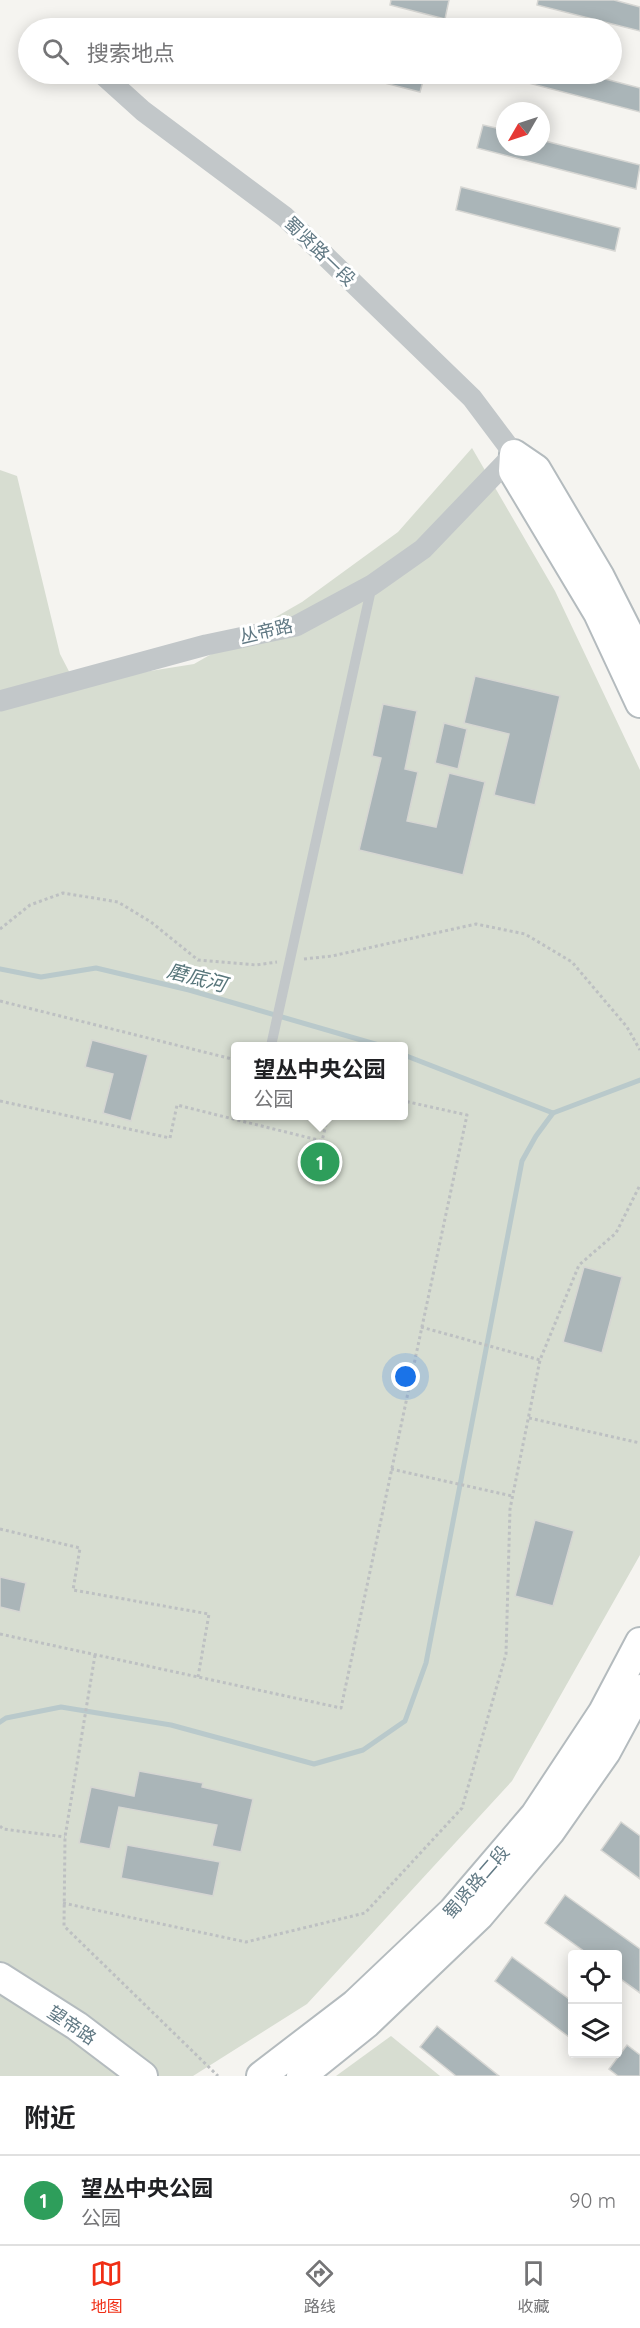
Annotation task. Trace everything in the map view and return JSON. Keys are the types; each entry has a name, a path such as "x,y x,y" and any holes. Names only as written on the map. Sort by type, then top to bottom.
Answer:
{"street":[{"name":"蜀贤路一段","path":"113,84 143,111 285,216 472,398 514,454 536,469 600,578 640,656"},
{"name":"蜀贤路一段","path":"514,454 513,471 598,614 640,703"},
{"name":"丛帝路","path":"0,702 206,645 296,626 372,585 423,549 514,454"},
{"name":"蜀贤路二段","path":"261,2076 355,2004 453,1911 535,1815 603,1712 640,1642"},
{"name":"蜀贤路二段","path":"301,2076 367,2023 479,1916 550,1832 606,1752 640,1689"},
{"name":"望帝路","path":"0,1977 77,2026 142,2076"}],"lane":[{"path":"272,1042 372,585"}],"path":[{"path":"0,929 30,905 63,893 118,902 151,922 198,960 256,965 280,962"},
{"path":"304,959 332,956 476,924 525,934 573,962 627,1027 640,1050"},
{"path":"0,1001 231,1059"},
{"path":"0,1101 170,1138 177,1105 231,1119"},
{"path":"0,1634 341,1708 420,1327 467,1115 408,1102"},
{"path":"236,1120 322,1142 327,1120"},
{"path":"63,1903 246,1942 365,1913 462,1808 506,1654 510,1509 540,1360 579,1265 616,1233 640,1185"},
{"path":"420,1327 540,1360"},
{"path":"528,1418 640,1443"},
{"path":"391,1468 513,1496"},
{"path":"0,1529 80,1548 73,1590 209,1614 198,1677"},
{"path":"95,1654 65,1837 64,1926 218,2076"},
{"path":"0,1826 3,1829 65,1837"}],"shaded area":[{"path":"472,448 555,591 640,770 640,1555 512,1781 307,2004 193,2076 0,2076 0,470 17,476 60,654 75,683 194,664 302,602 398,532"},
{"path":"391,2036 440,2076 336,2076"}],"building":[{"path":"391,0 449,0 445,18 390,5"},
{"path":"538,0 614,0 640,7 640,31 622,26 622,18 588,18 537,5"},
{"path":"622,83 640,88 640,112 532,84"},
{"path":"389,84 422,84 420,92"},
{"path":"483,125 496,128 496,153 477,148"},
{"path":"550,142 640,165 636,189 508,156 550,156"},
{"path":"461,187 620,228 615,251 456,210"},
{"path":"475,676 560,696 535,805 494,795 509,734 464,723"},
{"path":"383,704 417,711 405,769 418,772 407,821 436,827 449,773 485,782 463,875 359,850 381,758 372,756"},
{"path":"444,723 467,729 458,769 435,763"},
{"path":"92,1040 148,1055 131,1121 103,1113 113,1074 85,1067"},
{"path":"584,1267 622,1277 602,1353 563,1342"},
{"path":"535,1520 574,1531 553,1606 515,1596"},
{"path":"0,1577 26,1583 20,1612 0,1607"},
{"path":"139,1771 203,1783 202,1787 253,1799 241,1852 212,1846 217,1825 119,1807 110,1849 79,1843 91,1787 134,1796"},
{"path":"621,1822 640,1836 640,1879 601,1850"},
{"path":"127,1845 220,1862 213,1896 121,1878"},
{"path":"565,1895 640,1949 640,1993 622,1980 622,1950 582,1950 545,1923"},
{"path":"512,1957 568,1998 568,2036 495,1981"},
{"path":"437,2026 499,2076 456,2076 420,2047"},
{"path":"627,2045 640,2055 640,2076 618,2076 609,2069 617,2058 622,2058 622,2052"}],"waterway":[{"name":"磨底河","path":"0,969 41,977 96,968 189,990 368,1042"},
{"name":"磨底河","path":"408,1057 553,1113 640,1080"},
{"path":"0,1722 6,1718 61,1707 171,1725 314,1764 363,1750 405,1721 426,1663 522,1161 536,1136 553,1113"}],"place":[{"name":"望丛中央公园","path":"320,1162"}]}
